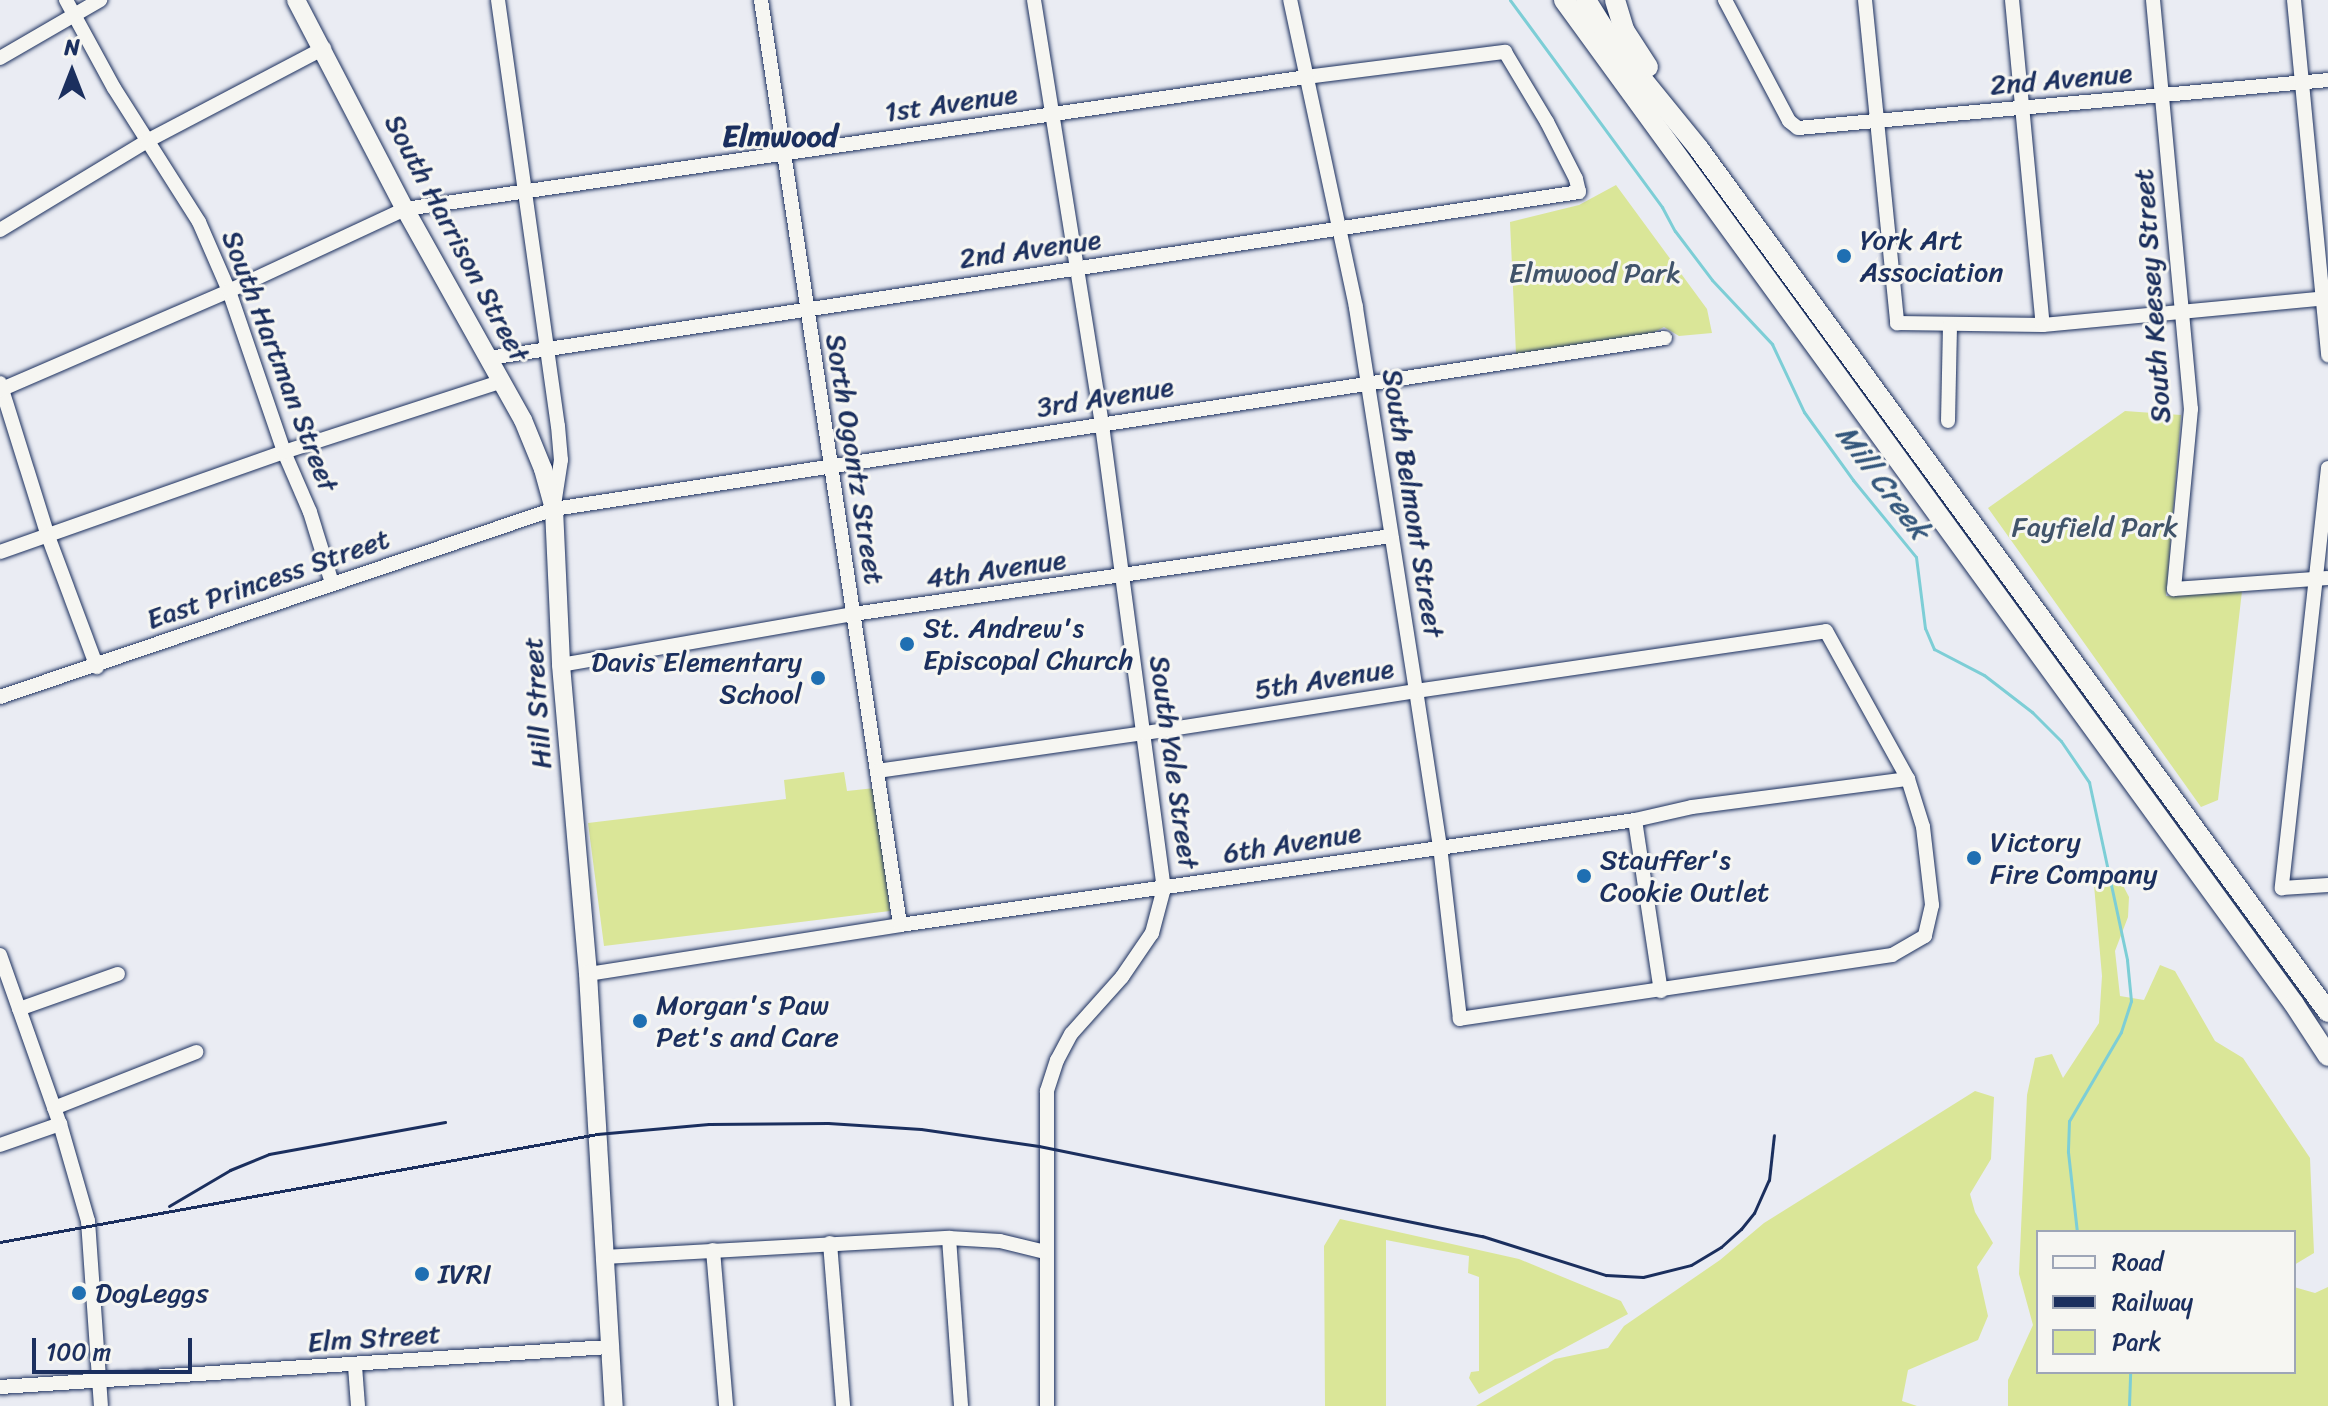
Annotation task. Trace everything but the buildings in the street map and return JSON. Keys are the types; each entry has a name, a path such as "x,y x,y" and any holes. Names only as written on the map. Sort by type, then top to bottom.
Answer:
{"highway":[{"path":"1564,0 2294,1004 2328,1056"},
{"path":"1586,0 1613,43 1699,149 2328,1012"},
{"path":"1615,0 1624,30 1699,149"}],"main road":[{"name":"South Harrison Street","path":"296,0 324,48 405,209 530,436 554,509"},
{"name":"Hill Street","path":"554,509 561,665 588,974 608,1347 614,1406"}],"street":[{"name":"South Hartman Street","path":"66,0 147,141 199,222 229,291 284,452 310,512 332,583"},
{"path":"0,58 100,0"},
{"name":"Hill Street","path":"498,0 561,460 554,509"},
{"name":"Sorth Ogontz Street","path":"761,0 828,465 900,925"},
{"name":"South Yale Street","path":"1034,0 1102,425 1164,888 1152,933 1140,953 1071,1034 1057,1060 1047,1091 1047,1406"},
{"name":"South Belmont Street","path":"1290,0 1342,228 1440,847 1460,1019 1661,991"},
{"name":"2nd Avenue","path":"1725,0 1789,121 1798,128 2328,80"},
{"path":"1865,0 1897,323 2043,325 2326,298"},
{"path":"2012,0 2043,325"},
{"name":"South Keesey Street","path":"2153,0 2191,409 2174,589 2322,578"},
{"path":"2294,0 2326,298 2328,355"},
{"path":"0,230 147,141 324,48"},
{"name":"1st Avenue","path":"1,387 229,291 405,209 525,194 1306,77 1505,52 1547,122 1576,179 1579,192"},
{"name":"2nd Avenue","path":"489,358 807,307 1579,192"},
{"path":"1948,421 1950,324"},
{"name":"3rd Avenue","path":"554,509 1367,381 1665,338"},
{"path":"0,552 284,452 502,381"},
{"path":"1,387 48,536 97,667"},
{"path":"2328,468 2322,578 2282,888 2328,885"},
{"name":"East Princess Street","path":"0,697 97,667 332,583 554,509"},
{"name":"4th Avenue","path":"561,665 853,614 1122,578 1391,536"},
{"name":"5th Avenue","path":"877,771 1826,631 1908,779"},
{"path":"1635,820 1661,991 1892,955 1925,936 1932,905 1923,827 1908,779"},
{"name":"6th Avenue","path":"588,974 900,925 1635,820 1692,807 1908,779"},
{"path":"0,955 60,1124 89,1225 101,1406"},
{"path":"19,1009 118,974"},
{"path":"54,1108 196,1052"},
{"path":"0,1145 60,1124"},
{"path":"949,1238 961,1406"},
{"path":"604,1257 949,1238 1000,1241 1045,1252"},
{"path":"830,1243 843,1406"},
{"path":"713,1250 726,1406"},
{"name":"Elm Street","path":"0,1387 608,1347"},
{"path":"355,1366 358,1406"}],"green space":[{"name":"Elmwood Park","path":"1616,185 1707,309 1712,333 1679,336 1664,327 1647,336 1516,354 1510,222 1579,205"},
{"name":"Fayfield Park","path":"2125,411 2181,415 2166,596 2242,591 2218,800 2201,807 1988,508"},
{"path":"844,772 847,791 875,788 890,911 604,946 588,823 786,799 784,780"},
{"path":"2116,872 2129,897 2128,917 2115,951 2120,996 2144,1000 2160,965 2175,971 2215,1041 2243,1058 2310,1158 2314,1253 2296,1264 2296,1230 2036,1230 2036,1374 2296,1374 2296,1288 2315,1293 2328,1287 2328,1406 2008,1406 2008,1380 2033,1325 2019,1274 2027,1095 2035,1058 2052,1054 2063,1078 2099,1023 2102,976 2094,885"},
{"path":"1975,1091 1994,1097 1991,1159 1970,1194 1975,1212 1993,1243 1977,1267 1988,1316 1978,1340 1908,1370 1902,1401 1917,1406 1476,1406 1555,1359 1608,1348 1624,1326 1720,1260 1764,1223"},
{"path":"1340,1219 1519,1259 1621,1301 1628,1314 1479,1394 1469,1378 1471,1372 1479,1371 1479,1277 1468,1273 1469,1256 1386,1240 1386,1406 1325,1406 1324,1246"}],"waterway":[{"name":"Mill Creek","path":"1510,0 1712,280 1772,344 1804,412 1853,480 1916,557 1925,628 1934,649 1984,675 2032,712 2061,741 2089,782 2127,960 2131,1001 2121,1032 2069,1121 2068,1152 2077,1230"},
{"name":"Mill Creek","path":"2129,1406 2130,1374"}],"railway":[{"path":"169,1206 230,1170 269,1154 445,1122"},
{"path":"0,1242 597,1134 709,1124 828,1123 921,1129 1039,1146 1482,1236 1606,1275 1643,1277 1691,1265 1721,1247 1741,1229 1754,1213 1769,1180 1774,1135"}],"place":[{"name":"York Art Association","path":"1844,256"},
{"name":"St. Andrew's Episcopal Church","path":"907,644"},
{"name":"Davis Elementary School","path":"818,678"},
{"name":"Victory Fire Company","path":"1974,858"},
{"name":"Stauffer's Cookie Outlet","path":"1584,876"},
{"name":"Morgan's Paw Pet's and Care","path":"640,1021"},
{"name":"IVRI","path":"422,1274"},
{"name":"DogLeggs","path":"79,1293"}],"district":[{"name":"Elmwood","path":"780,136"}]}
